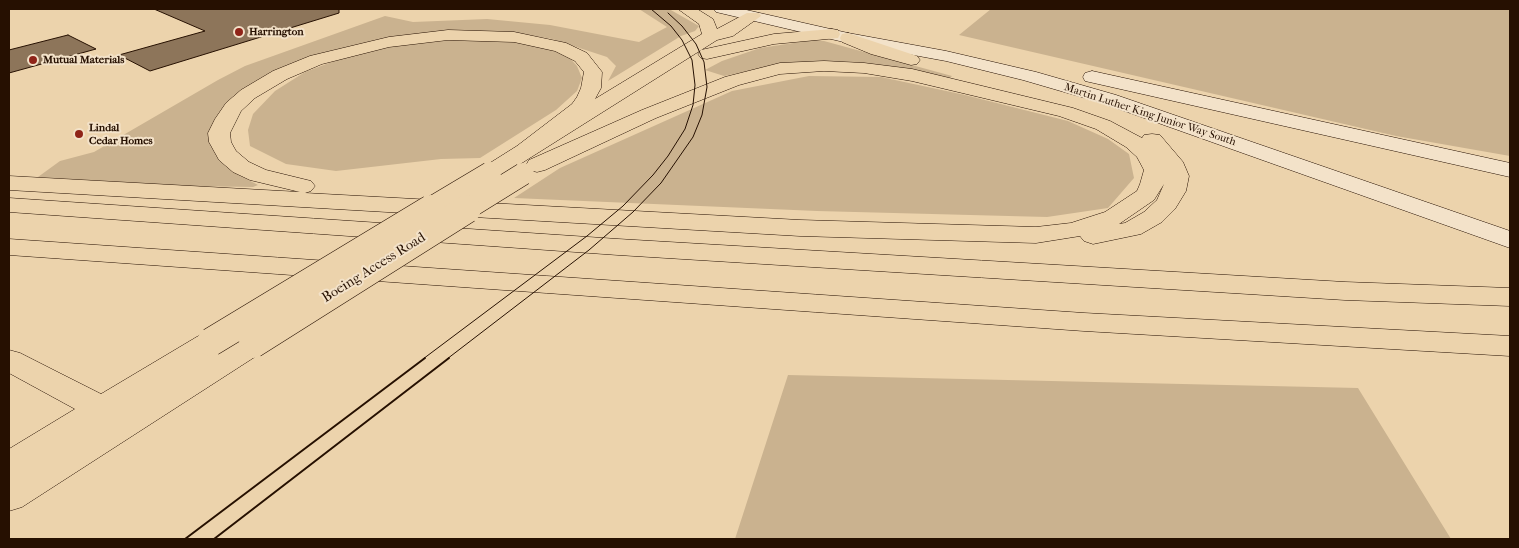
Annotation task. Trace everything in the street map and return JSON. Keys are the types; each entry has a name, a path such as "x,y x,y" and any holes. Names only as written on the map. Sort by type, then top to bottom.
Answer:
{"highway":[{"path":"9,183 800,228 1036,236 1094,236 1132,229 1153,217 1166,204 1174,191 1176,176 1172,162 1147,136 1114,118 1045,96 877,50 840,36 715,41 707,22 686,9"},
{"name":"Boeing Access Road","path":"9,496 253,344 760,12"},
{"path":"529,163 579,108 591,88 593,72 581,57 560,47 532,39 489,35 448,35 408,39 365,47 316,60 280,75 248,94 233,107 219,132 220,142 227,155 241,167 258,175 284,183 328,191 535,212"},
{"path":"529,163 748,76 780,69 816,67 847,66 885,70 962,86 1066,112 1102,125 1134,142 1147,154 1155,170 1152,184 1146,195 1114,217 1075,230 1036,236"},
{"name":"Boeing Access Road","path":"9,466 490,173 529,163"},
{"path":"9,205 618,247 1344,291 1510,297"},
{"path":"800,228 998,249 1344,291"},
{"path":"9,246 1084,322 1510,346"},
{"path":"9,360 69,390 100,409 168,396"}],"main road":[{"name":"Martin Luther King Junior Way South","path":"722,9 760,12 840,36 946,56 1030,76 1109,99 1510,240"},
{"name":"Martin Luther King Junior Way South","path":"773,9 1014,60 1510,170"}],"shaded area":[{"path":"639,9 669,9 699,26 695,31 681,36 608,81 616,66 607,57 552,39 524,34 488,32 319,56 222,114 228,166 239,175 258,185 253,187 188,186 38,177 60,161 94,152 245,66 385,16 413,22 487,19 550,25 639,42 667,27"},
{"path":"991,9 1510,9 1510,156 1396,136 959,35"},
{"path":"462,39 511,41 548,47 566,54 577,66 582,78 577,91 556,110 480,158 441,159 336,171 286,164 250,146 248,130 253,114 275,91 305,72 337,60 386,47"},
{"path":"814,40 824,41 952,76 950,78 897,67 856,62 821,61 781,64 724,76 705,70 722,61 760,48"},
{"path":"809,76 881,77 965,95 1068,121 1108,139 1129,154 1134,178 1108,208 1047,217 817,211 514,198 560,168 732,91"},
{"path":"788,375 1358,388 1451,539 735,539"}],"building":[{"name":"Harrington","path":"154,9 339,9 339,13 150,71 119,55 205,31"},
{"name":"Mutual Materials","path":"68,35 96,49 9,73 9,50"}],"tram line":[{"path":"423,359 587,236 623,206 653,175 668,156 685,129 693,105 695,85 692,60 682,40 671,26 651,9"},
{"path":"447,359 589,250 633,212 661,183 693,137 702,115 707,87 704,62 696,44 682,26 668,13"},
{"path":"185,539 425,358"},
{"path":"214,539 449,358"}],"place":[{"name":"Harrington","path":"239,32"},
{"name":"Mutual Materials","path":"33,60"},
{"name":"Lindal Cedar Homes","path":"79,134"}]}
